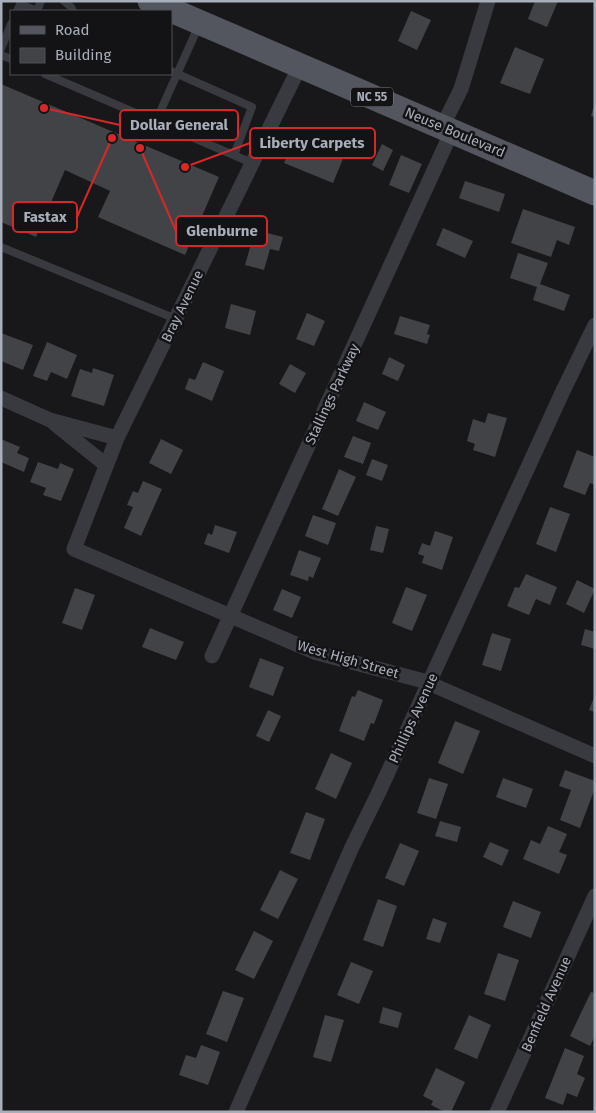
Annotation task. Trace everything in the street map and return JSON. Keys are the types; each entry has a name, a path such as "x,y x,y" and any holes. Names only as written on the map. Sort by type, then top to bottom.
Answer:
{"main road":[{"name":"Neuse Boulevard","path":"159,3 199,23 595,193"}],"street":[{"name":"Stallings Parkway","path":"212,656 447,129 488,1"},
{"name":"Bray Avenue","path":"74,549 117,438 300,66"},
{"name":"Phillips Avenue","path":"236,1112 352,847 595,325"},
{"path":"1,398 50,420 117,438"},
{"path":"50,420 106,465"},
{"name":"West High Street","path":"74,549 317,653 429,683 595,756"},
{"name":"Benfield Avenue","path":"497,1112 595,896"}],"lane":[{"path":"64,1 72,10"},
{"path":"18,4 34,10"},
{"path":"156,121 175,73 199,23"},
{"path":"1,49 10,26"},
{"path":"175,73 252,107 234,155"},
{"path":"47,75 252,163"},
{"path":"1,247 176,319"}],"building":[{"path":"535,1 558,1 547,27 528,19"},
{"path":"411,11 431,20 417,50 398,41"},
{"path":"515,47 544,59 530,94 500,83"},
{"path":"1,84 219,177 185,255 98,217 110,191 65,170 36,237 1,222"},
{"path":"595,105 595,117 591,116"},
{"path":"297,131 335,147 334,149 345,154 333,183 284,163"},
{"path":"382,144 393,150 383,171 372,165"},
{"path":"401,155 422,164 409,193 389,185"},
{"path":"465,181 505,194 499,212 459,198"},
{"path":"523,209 575,227 569,245 557,240 551,257 511,243"},
{"path":"443,228 473,241 465,258 436,245"},
{"path":"255,230 283,237 279,251 270,249 264,270 245,265"},
{"path":"518,253 548,263 540,284 570,295 564,311 533,300 537,287 510,278"},
{"path":"231,304 256,311 250,335 225,328"},
{"path":"307,313 325,321 314,346 296,339"},
{"path":"400,316 430,325 427,334 430,335 427,344 394,334"},
{"path":"1,333 33,345 23,370 1,361"},
{"path":"47,342 77,355 67,379 51,372 47,381 33,376"},
{"path":"389,357 405,365 398,381 382,374"},
{"path":"203,362 224,371 212,401 185,389 189,378 195,380"},
{"path":"290,364 306,373 295,393 279,384"},
{"path":"93,368 114,375 104,406 71,396 80,369 92,373"},
{"path":"364,402 386,412 378,430 356,421"},
{"path":"488,413 507,418 495,457 473,450 475,444 467,441 473,419 485,423"},
{"path":"353,436 371,443 363,464 344,457"},
{"path":"1,439 20,447 17,453 29,458 24,472 1,462"},
{"path":"161,439 183,450 171,474 149,463"},
{"path":"577,450 595,457 595,485 590,483 585,495 563,487"},
{"path":"372,459 388,465 382,481 366,475"},
{"path":"38,462 58,469 60,463 74,469 61,501 43,495 46,488 30,482"},
{"path":"339,469 356,477 338,516 322,509"},
{"path":"143,481 162,489 141,536 124,528 133,507 127,505 133,491 138,493"},
{"path":"550,507 570,514 556,552 536,544"},
{"path":"313,515 336,523 328,545 305,536"},
{"path":"215,525 237,532 229,553 204,544 208,533 212,535"},
{"path":"376,526 389,529 383,553 370,550"},
{"path":"435,531 453,537 442,570 422,563 424,556 418,554 422,543 430,546"},
{"path":"299,550 321,558 313,578 309,576 308,581 290,575"},
{"path":"526,574 557,587 550,605 536,599 529,615 507,606 515,587 519,588"},
{"path":"577,580 595,589 584,613 566,604"},
{"path":"406,587 427,595 412,631 392,623"},
{"path":"75,588 95,595 82,630 62,623"},
{"path":"282,589 301,597 292,618 273,610"},
{"path":"150,628 184,642 176,660 142,647"},
{"path":"585,629 595,632 595,649 581,645"},
{"path":"492,633 511,639 501,671 482,665"},
{"path":"260,658 284,667 273,696 249,687"},
{"path":"358,690 383,700 374,724 371,723 364,741 339,731 352,696 355,697"},
{"path":"595,695 595,712 589,710"},
{"path":"268,710 281,716 269,742 256,736"},
{"path":"455,721 480,731 463,774 438,763"},
{"path":"331,753 352,763 336,799 315,789"},
{"path":"565,770 595,781 595,788 580,828 560,820 571,790 559,786"},
{"path":"429,778 448,784 436,819 417,813"},
{"path":"503,778 533,789 526,808 496,797"},
{"path":"306,812 325,819 310,860 290,853"},
{"path":"440,821 461,827 457,842 435,836"},
{"path":"548,826 567,834 559,852 567,855 559,874 523,859 531,840 540,844"},
{"path":"490,842 509,850 502,866 483,857"},
{"path":"400,843 419,851 404,886 385,878"},
{"path":"280,870 298,879 278,919 260,910"},
{"path":"378,899 397,906 383,947 363,940"},
{"path":"513,901 541,912 531,938 503,927"},
{"path":"433,918 447,923 440,943 426,939"},
{"path":"254,931 273,941 254,979 235,970"},
{"path":"498,953 519,960 505,1001 484,994"},
{"path":"351,962 373,971 359,1004 337,995"},
{"path":"223,991 244,998 227,1042 206,1034"},
{"path":"591,992 595,993 595,1036 590,1046 570,1036"},
{"path":"383,1007 402,1013 398,1028 379,1023"},
{"path":"325,1015 344,1020 331,1062 313,1057"},
{"path":"469,1015 491,1025 477,1059 454,1049"},
{"path":"201,1045 220,1052 208,1085 179,1075 186,1055 196,1058"},
{"path":"565,1048 584,1056 577,1074 585,1078 577,1097 567,1093 563,1105 545,1098"},
{"path":"436,1068 465,1082 451,1112 445,1112 431,1105 433,1101 423,1096"}],"place":[{"name":"Dollar General","path":"44,108"},
{"name":"Fastax","path":"112,138"},
{"name":"Glenburne","path":"140,148"},
{"name":"Liberty Carpets","path":"185,167"}]}
